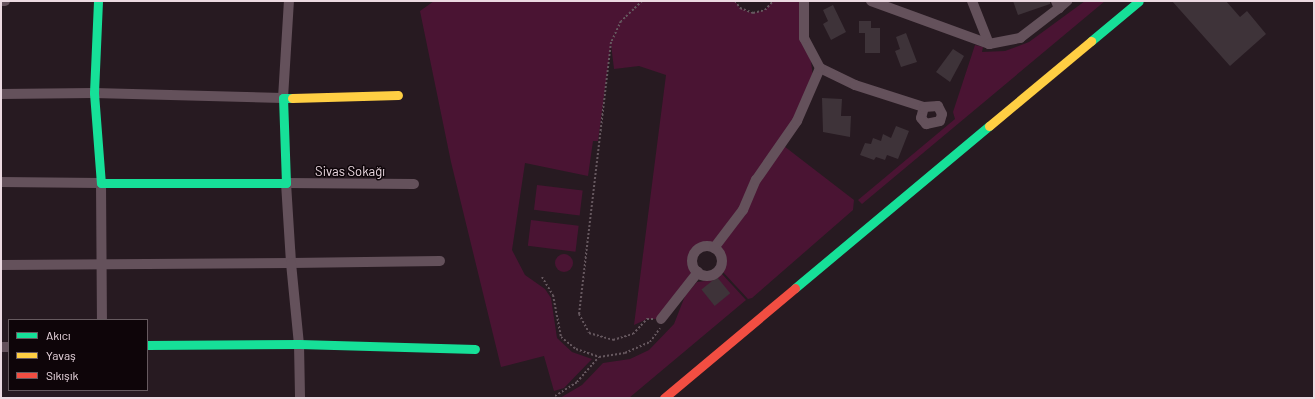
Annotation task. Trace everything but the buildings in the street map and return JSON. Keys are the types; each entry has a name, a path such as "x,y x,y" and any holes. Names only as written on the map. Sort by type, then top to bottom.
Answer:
{"street":[{"path":"98,1 94,93 101,183 104,266 102,319"},
{"path":"289,1 283,98 291,263 299,344 300,398"},
{"path":"804,1 804,38 820,68 855,85 924,107"},
{"path":"872,1 989,44 1020,38 1058,4 1067,1"},
{"path":"972,1 989,44"},
{"path":"664,398 1139,1"},
{"path":"714,248 743,210 756,180 797,121 820,68"},
{"path":"1,94 94,93 283,98 398,95"},
{"path":"1,182 286,184"},
{"name":"Sivas Sokağı","path":"286,184 414,184"},
{"path":"704,246 714,248 722,260 719,269 712,275 698,272 693,264 696,251 704,246"},
{"path":"1,265 88,262 104,266 440,261"},
{"path":"661,319 698,272"},
{"path":"148,345 299,344 475,349"}],"path":[{"path":"542,277 553,295 561,337 576,349 599,357 625,353 650,342 660,328 661,319 646,319 633,334 613,340 589,333 579,314 611,42 621,21 642,1"},
{"path":"735,1 740,8 753,13 765,10 773,1"},
{"path":"555,396 577,382 599,357"}],"shaded area":[{"path":"434,1 735,1 740,8 753,13 765,10 773,1 803,1 813,77 807,96 780,143 854,200 853,210 752,298 748,299 722,271 725,264 721,245 700,248 694,255 695,269 661,319 647,319 634,325 666,75 639,66 614,69 611,44 598,141 593,141 588,176 525,163 512,250 525,275 545,289 551,298 557,338 572,352 592,359 564,388 554,391 544,356 501,367 451,162 420,11"},
{"path":"1085,1 1105,1 862,204 858,200 955,119 953,112 975,45 983,47 982,52 1005,51 1029,42"},
{"path":"537,185 583,191 580,215 534,210"},
{"path":"531,220 579,226 575,252 528,246"},
{"path":"564,254 570,257 573,263 570,269 564,272 558,269 555,263 558,257"},
{"path":"722,274 746,300 629,398 560,398 582,385 603,363 630,359 649,350 674,324 685,296 697,282 714,280"}],"traffic: fast":[{"path":"98,1 94,93 101,183 286,183 283,98 292,98"},
{"path":"1091,41 1139,1"},
{"path":"795,288 989,126"},
{"path":"148,345 299,344 475,349"}],"traffic: slow":[{"path":"989,126 1091,41"},
{"path":"292,98 398,95"}],"traffic: jam":[{"path":"664,398 795,288"}]}
